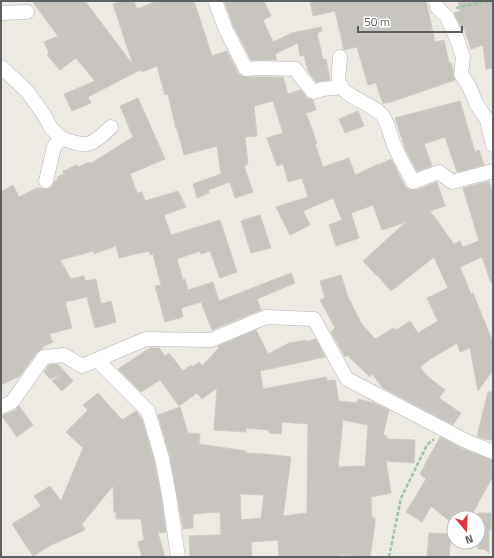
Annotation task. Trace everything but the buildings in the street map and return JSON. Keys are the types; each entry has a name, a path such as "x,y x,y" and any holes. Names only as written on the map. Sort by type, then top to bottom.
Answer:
{"street":[{"path":"215,1 226,30 246,69 295,69 313,92 323,89 342,87"},
{"path":"436,1 437,6 445,15 457,39 463,57 460,74 469,86 477,105 487,120 493,145"},
{"path":"1,13 27,12"},
{"path":"340,57 339,81 342,87 348,94 357,98 382,115 387,123 394,146 413,182 439,172 452,182 493,171"},
{"path":"1,67 27,91 51,128 61,138 74,143 86,145 92,144 110,127"},
{"path":"46,181 54,147 61,138"},
{"path":"1,407 12,402 44,357 64,355 82,366 146,340 211,340 266,317 314,319 347,380 468,442 493,452"},
{"path":"97,360 148,412 162,458 170,495 178,557"}],"path":[{"path":"445,15 456,8 479,2 487,1 489,4 493,4"},
{"path":"390,557 401,498 427,445 446,430"}]}
